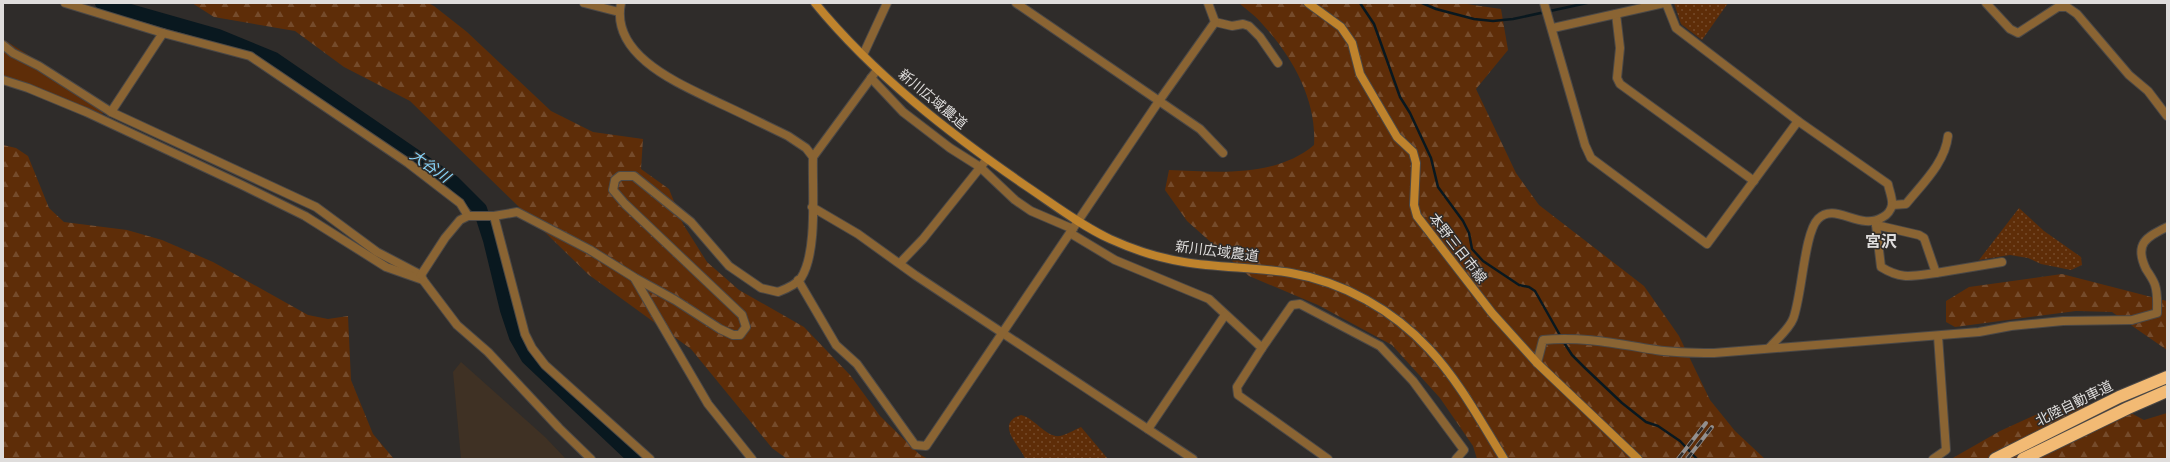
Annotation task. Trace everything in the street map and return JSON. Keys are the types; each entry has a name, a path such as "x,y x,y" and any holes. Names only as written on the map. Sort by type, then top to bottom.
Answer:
{"highway":[{"name":"北陸自動車道","path":"1995,459 2112,400 2167,377"},
{"name":"北陸自動車道","path":"2023,459 2128,408 2167,391"}],"street":[{"path":"65,3 163,33 250,56 408,164 460,204 468,216"},
{"path":"584,3 619,12"},
{"path":"621,3 619,12 629,43 641,57 662,75 788,136 806,148 813,157"},
{"name":"新川広域農道","path":"815,3 831,23 877,70 935,119 986,159 1078,222 1110,239 1145,252 1182,262 1292,273 1328,283 1359,294 1396,319 1429,349 1465,397 1504,459"},
{"path":"863,56 886,3"},
{"path":"1016,3 1200,129 1222,153"},
{"path":"1208,3 1215,22"},
{"name":"本野三日市線","path":"1308,3 1341,27 1352,42 1360,74 1397,137 1413,152 1416,163 1414,205 1417,216 1492,313 1536,363 1638,459"},
{"path":"1544,3 1585,144 1591,158 1707,244 1798,121"},
{"path":"1552,28 1665,3 1676,28 1798,121 1888,184 1892,205 1887,215 1876,223"},
{"path":"1986,3 2010,29 2018,33 2058,7 2067,7 2077,14 2129,75 2148,91 2167,116"},
{"path":"1616,14 1620,48 1617,78 1620,84 1754,181"},
{"path":"798,280 836,345 857,364 915,445 922,447 926,446 1159,101 1215,22"},
{"path":"1215,22 1232,26 1243,24 1249,26 1260,37 1278,63"},
{"path":"111,112 163,33"},
{"path":"3,44 13,53 39,66 111,112 316,207 377,252 422,278 457,325 488,352 559,428 591,459"},
{"path":"422,278 445,238 460,220 468,216 494,216 517,212 524,214 590,250 635,278 675,300 720,329 733,335 740,335 746,327 742,314 625,204 613,190 615,180 620,176 634,176 691,222 729,266 761,288 778,292 798,280 809,262 812,239 813,157 877,70"},
{"path":"871,78 882,93 924,129 980,167 1015,200 1031,211 1072,231 1115,260 1208,299 1262,348"},
{"path":"3,80 28,88 86,112 242,185 305,216 386,268 422,278"},
{"path":"1892,205 1906,204 1941,160 1947,150 1948,136"},
{"path":"900,263 923,239 986,159"},
{"path":"812,207 852,230 1193,459"},
{"path":"1770,347 1793,320 1810,238 1817,220 1825,214 1836,214 1919,235 1924,238 1936,273"},
{"path":"494,216 523,327 532,348 545,365 650,459"},
{"path":"1876,223 1881,267 1894,275 1910,276 1936,273 2002,262"},
{"path":"1536,363 1543,340 1562,338 1618,343 1677,353 1714,353 1770,347 1938,336 2063,321 2132,320 2157,313 2158,298 2155,284 2141,258 2141,248 2148,236 2167,227"},
{"path":"635,278 708,404 752,459"},
{"path":"1328,459 1238,395 1237,387 1292,305 1300,304 1380,346 1413,381 1464,450 1456,459"},
{"path":"1148,429 1225,315"},
{"path":"1933,459 1946,450 1938,336"}],"shaded area":[{"path":"461,362 545,437 566,459 461,459 453,372"}],"green space":[{"path":"192,3 428,3 434,6 467,32 551,111 593,132 643,139 641,169 669,189 683,224 707,262 739,290 804,327 850,375 880,416 919,454 928,459 787,459 772,448 691,349 589,275 410,101 344,67 295,31 214,17"},
{"path":"1239,3 1460,3 1501,9 1508,50 1476,89 1516,173 1539,205 1644,286 1679,336 1710,400 1735,431 1765,459 1477,459 1473,446 1440,398 1392,345 1318,305 1249,276 1187,221 1165,190 1169,170 1226,172 1264,168 1299,156 1314,145 1312,112 1301,81 1275,38"},
{"path":"1674,3 1728,3 1702,40 1681,24"},
{"path":"3,39 109,106 102,114 3,75"},
{"path":"3,145 16,148 28,156 49,208 64,222 127,230 162,240 213,262 308,315 328,319 348,316 351,380 373,434 394,459 3,459"},
{"path":"2019,208 2044,231 2081,257 2082,265 2071,270 2041,264 2028,258 2010,255 1979,260"},
{"path":"2062,274 2167,301 2167,350 2112,312 2076,311 1955,327 1946,322 1946,301 1969,287"},
{"path":"2114,404 2144,420 2167,413 2167,459 1951,459 2000,431 2055,406"},
{"path":"1021,415 1055,436 1067,434 1081,427 1108,459 1025,459 1009,430 1009,424 1013,419"}],"waterway":[{"name":"大谷川","path":"102,3 218,36 274,59 453,182 480,209 490,240 507,310 516,337 528,358 635,459"},
{"path":"1360,3 1374,24 1400,97 1410,113 1431,158 1438,187 1463,221 1469,233 1472,249 1483,261 1519,285 1529,287 1535,291 1561,337"},
{"path":"1422,3 1436,9 1474,19 1493,21 1513,19 1587,3"},
{"path":"1563,341 1572,355 1622,403 1646,422 1658,426 1680,441 1697,459"}],"railway":[{"path":"1678,459 1706,423"},
{"path":"1687,459 1712,427"}],"district":[{"name":"宮沢","path":"1881,241"}]}
